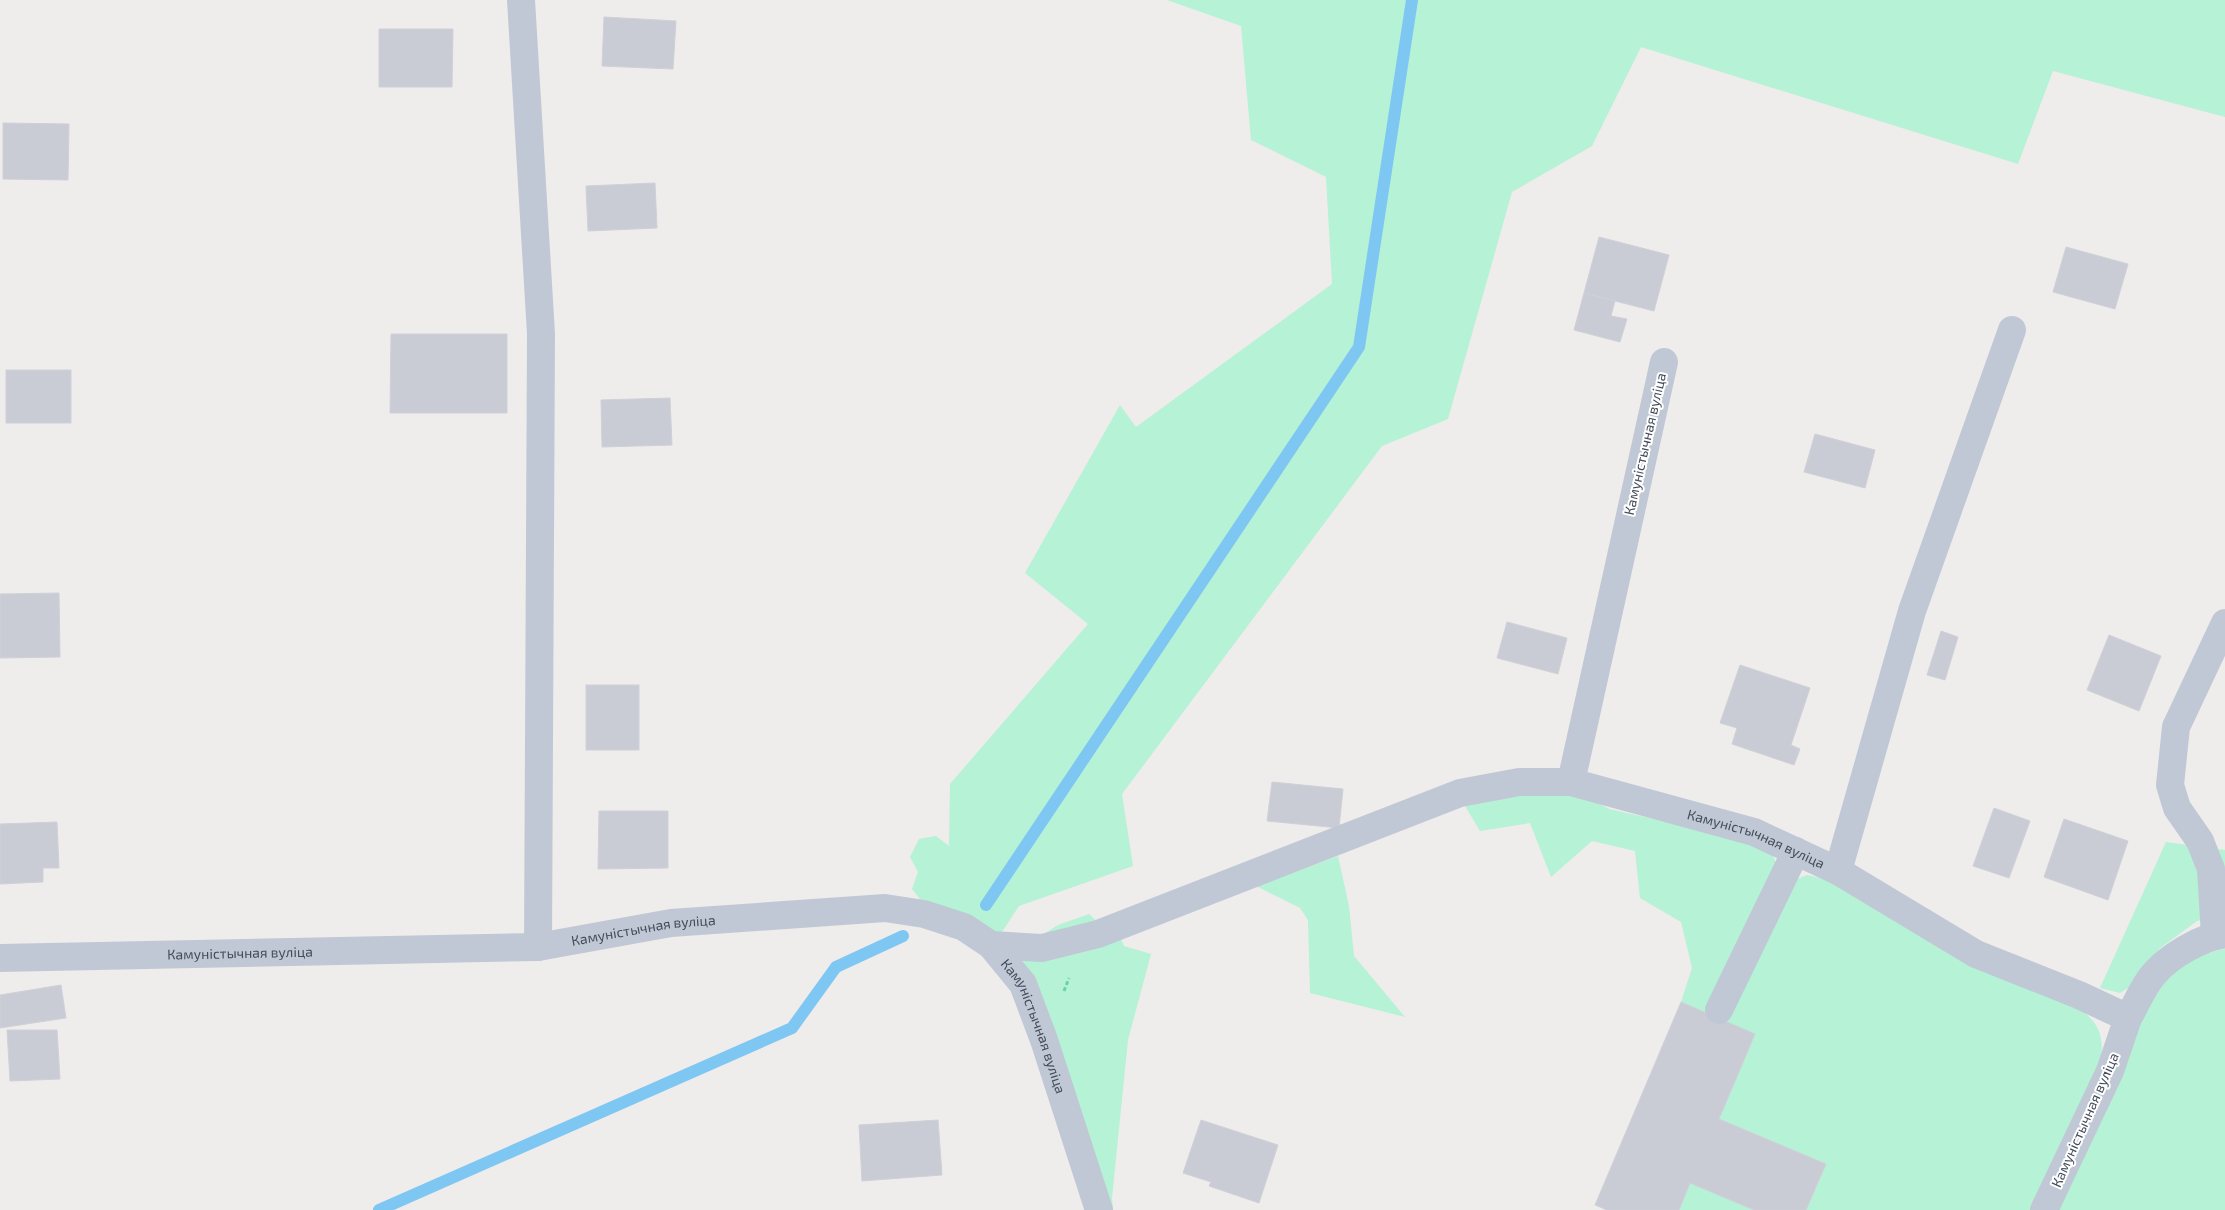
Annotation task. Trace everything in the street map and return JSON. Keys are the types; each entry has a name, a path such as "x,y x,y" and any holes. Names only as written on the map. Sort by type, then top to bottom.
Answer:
{"street":[{"path":"521,0 541,334 538,947"},
{"path":"1838,870 1912,611 2012,330"},
{"name":"Камуністычная вуліца","path":"1664,362 1571,782 1754,832 1838,870 1976,954 2080,995 2128,1018 2110,1071 2044,1210"},
{"path":"2128,1018 2154,974 2185,949 2220,935 2211,870 2200,841 2177,808 2170,784 2176,727 2225,623"},
{"path":"991,945 1042,948 1098,934 1460,793 1518,782 1571,782"},
{"path":"1719,1010 1796,851"},
{"name":"Камуністычная вуліца","path":"0,958 538,947 672,923 885,908 924,914 964,927 991,945 1023,984 1044,1040 1099,1210"}],"path":[{"path":"1044,1040 1072,972 1098,934"}],"green space":[{"path":"1167,0 2225,0 2225,117 2053,71 2018,164 1641,47 1592,146 1512,192 1448,419 1382,446 1122,794 1133,866 1019,906 998,938 1034,940 1058,925 1089,914 1102,926 1117,930 1124,946 1151,954 1128,1040 1112,1198 1113,1210 1107,1202 1032,979 923,903 912,889 918,872 910,857 919,839 936,836 949,846 950,784 1088,624 1025,573 1120,405 1136,427 1332,284 1326,177 1251,140 1241,26"},
{"path":"1520,790 1581,793 1609,809 1734,837 1773,855 1777,866 1707,1013 1681,1002 1692,968 1681,922 1640,898 1635,851 1592,841 1551,877 1530,823 1480,831 1462,801"},
{"path":"2166,842 2225,850 2225,915 2197,921 2159,949 2138,982 2120,993 2100,988"},
{"path":"1338,856 1349,906 1354,956 1405,1017 1310,993 1308,920 1300,908 1256,886"},
{"path":"1807,875 1829,880 2076,1006 2091,1018 2101,1038 2100,1065 2031,1210 1806,1210 1826,1164 1719,1119 1755,1034 1724,1021 1790,882"},
{"path":"2225,948 2225,1210 2058,1210 2137,1025 2161,983 2188,960"},
{"path":"1690,1183 1754,1210 1679,1210"}],"building":[{"path":"604,17 676,21 673,69 602,66"},
{"path":"379,29 453,29 452,87 379,87"},
{"path":"3,123 69,124 68,180 3,179"},
{"path":"655,183 657,228 588,231 586,186"},
{"path":"1599,237 1669,255 1654,311 1584,293"},
{"path":"2066,247 2128,264 2115,309 2053,292"},
{"path":"1584,293 1615,301 1611,316 1627,319 1620,342 1574,330"},
{"path":"391,334 507,334 507,413 390,413"},
{"path":"6,370 71,370 71,423 6,423"},
{"path":"670,398 672,445 602,447 601,400"},
{"path":"1815,434 1875,450 1865,488 1804,472"},
{"path":"59,593 60,657 0,658 0,594"},
{"path":"1507,622 1567,638 1558,674 1497,658"},
{"path":"1941,631 1958,637 1945,680 1927,675"},
{"path":"2109,635 2161,656 2139,711 2087,690"},
{"path":"1740,665 1810,688 1791,745 1800,749 1794,765 1732,744 1737,728 1720,723"},
{"path":"586,685 639,685 639,750 586,750"},
{"path":"1272,782 1343,789 1339,828 1267,821"},
{"path":"1994,808 2030,821 2009,878 1973,866"},
{"path":"599,811 668,811 668,868 598,869"},
{"path":"2064,819 2128,841 2108,900 2044,877"},
{"path":"57,822 59,868 43,868 43,882 0,884 0,824"},
{"path":"61,985 66,1018 0,1028 0,995"},
{"path":"1681,1002 1755,1034 1719,1119 1826,1164 1806,1210 1754,1210 1690,1183 1679,1210 1607,1210 1595,1205"},
{"path":"7,1030 57,1030 60,1079 10,1081"},
{"path":"938,1120 942,1175 862,1181 859,1125"},
{"path":"1201,1120 1278,1145 1259,1203 1209,1186 1211,1182 1183,1173"}],"waterway":[{"path":"986,905 1359,347 1412,0"},
{"path":"379,1210 792,1028 836,967 903,936"}]}
